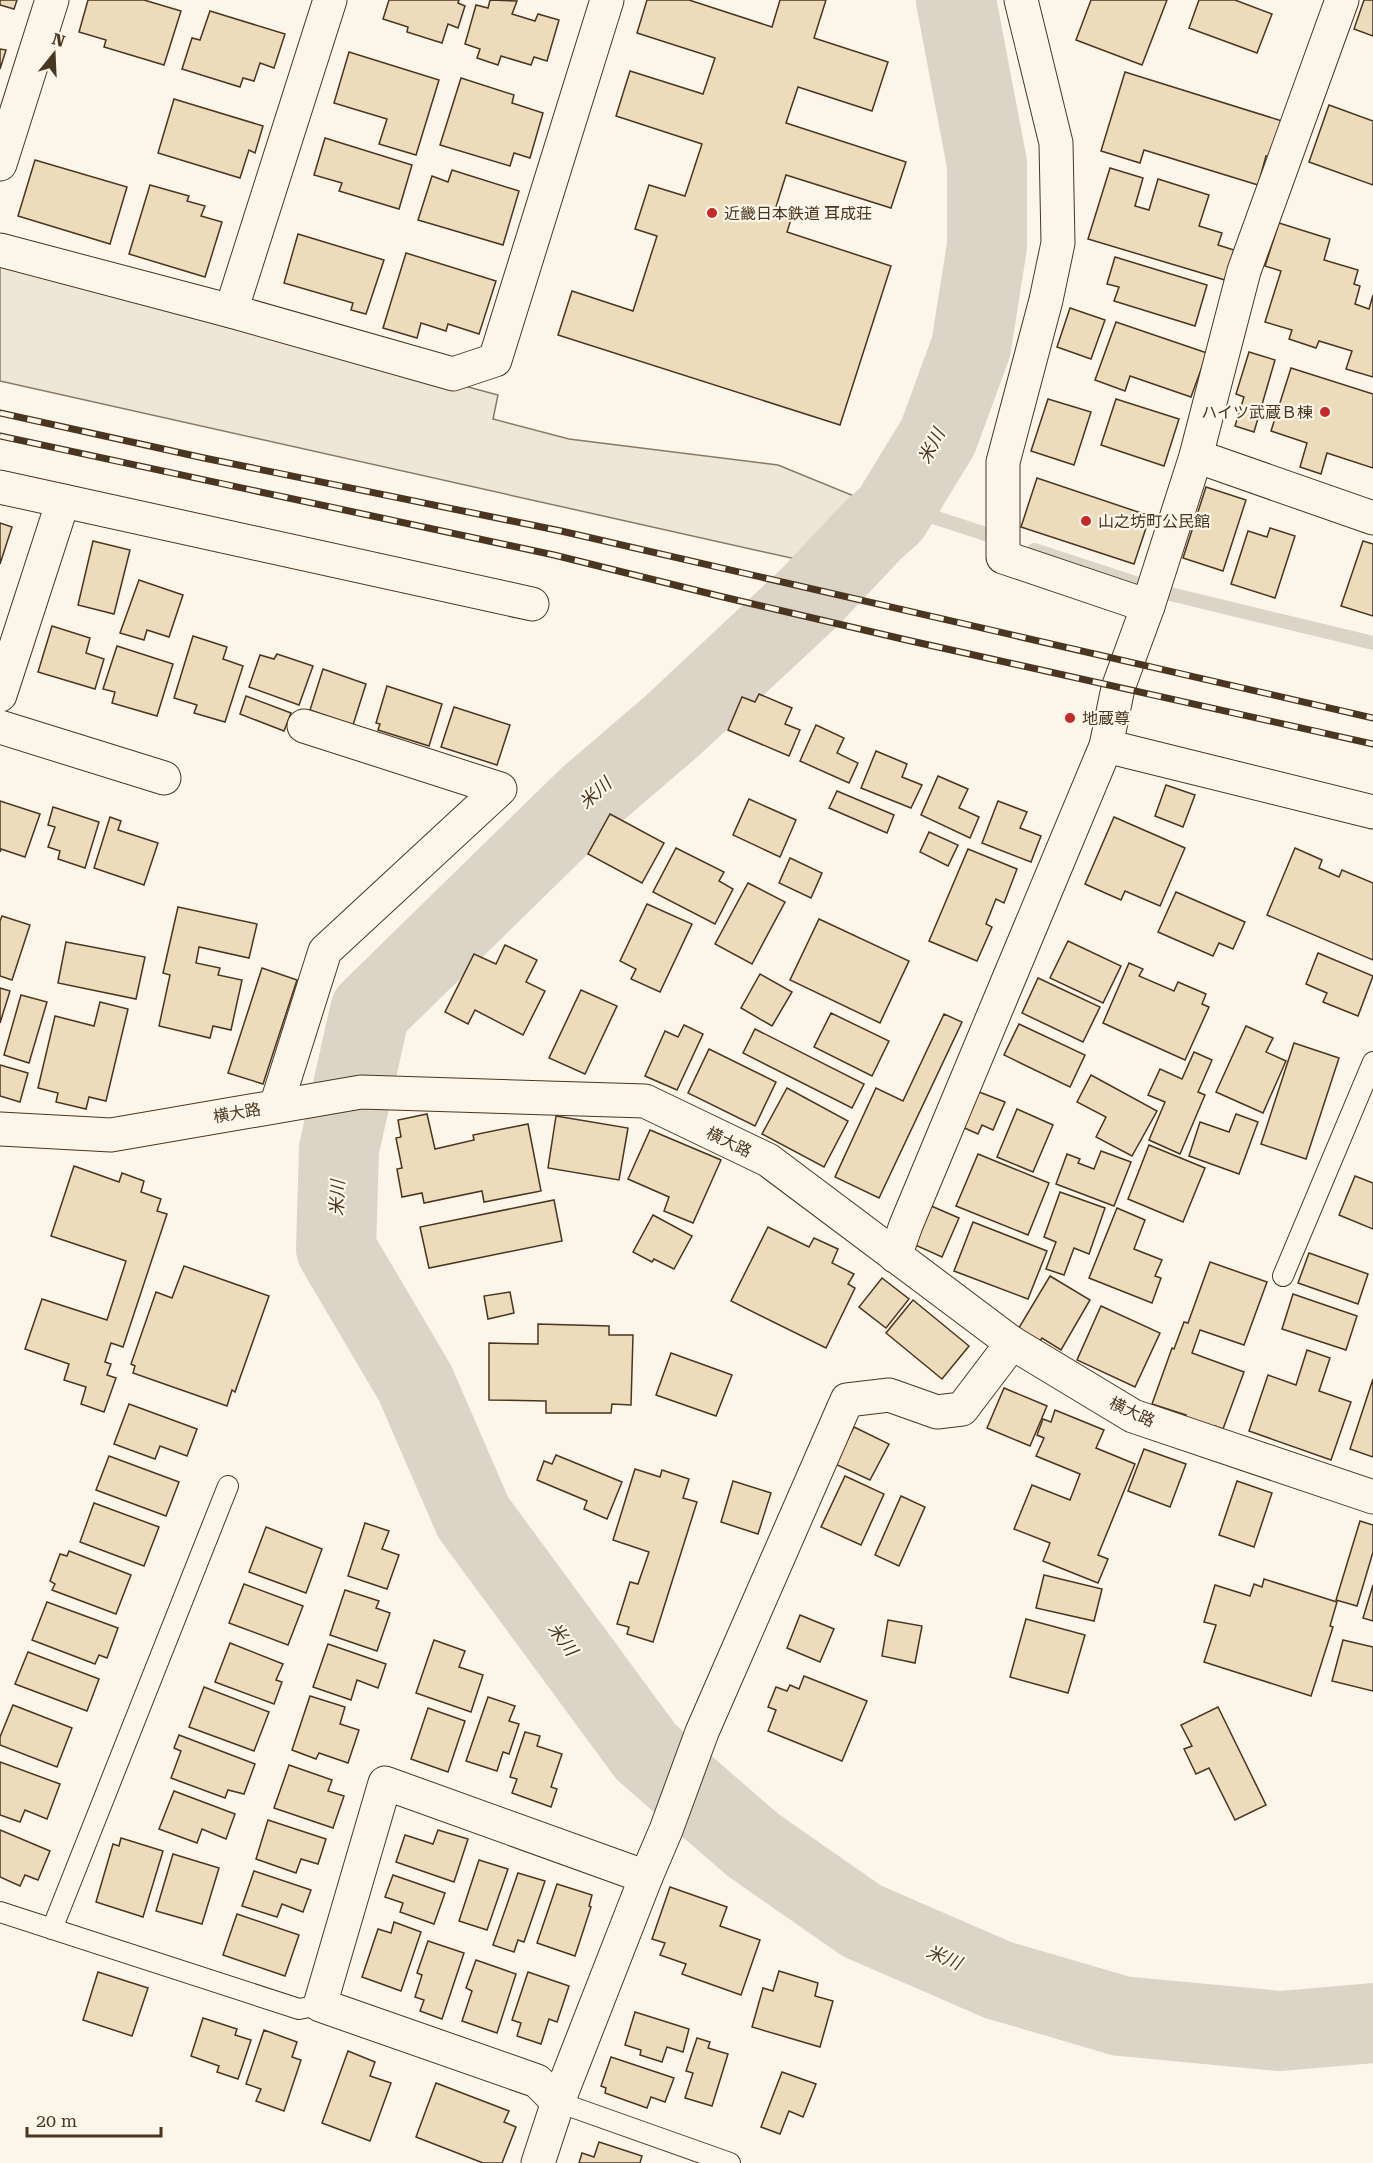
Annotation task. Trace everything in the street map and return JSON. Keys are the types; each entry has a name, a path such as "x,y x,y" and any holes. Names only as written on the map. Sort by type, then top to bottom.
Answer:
{"street":[{"path":"0,164 52,0"},
{"path":"231,311 330,0"},
{"path":"0,250 231,311 453,374 495,360 607,0"},
{"path":"1021,0 1056,143 1058,243 1046,300 1003,462 1003,557 1148,606"},
{"path":"895,1256 910,1214 1106,746 1118,688 1148,606 1196,456 1244,271 1342,0"},
{"path":"1196,456 1373,518"},
{"path":"0,487 532,604"},
{"path":"0,695 63,501"},
{"path":"284,1105 325,951 500,789 304,726"},
{"path":"0,727 164,778"},
{"path":"1106,746 1373,812"},
{"name":"横大路","path":"0,1129 111,1135 362,1092 645,1101 768,1160 1012,1343 1133,1416 1373,1497"},
{"path":"538,2163 558,2102 666,1830 702,1732 847,1400 889,1395 937,1412 962,1409 1012,1343"},
{"path":"558,2102 537,2081 320,2005 385,1783 646,1877"}],"lane":[{"path":"1283,1276 1373,1062"},
{"path":"52,1929 228,1486"},
{"path":"0,1912 298,2009 320,2005"},
{"path":"558,2102 730,2163"}],"shaded area":[{"path":"0,261 498,395 493,419 569,439 778,465 871,503 809,562 0,381"}],"building":[{"path":"0,0 17,0 14,9 0,5"},
{"path":"88,0 144,0 181,11 164,65 104,47 106,40 79,32"},
{"path":"389,0 459,0 458,3 465,6 458,28 448,24 442,43 407,32 408,27 383,19"},
{"path":"490,0 517,1 512,14 535,21 538,14 559,20 547,61 534,57 531,65 501,56 498,65 477,58 480,49 465,44 476,5 488,8"},
{"name":"近畿日本鉄道 耳成荘","path":"647,0 689,0 772,27 780,0 826,0 814,38 888,62 872,111 798,87 786,123 906,162 891,208 786,175 775,210 792,216 787,232 891,266 840,425 558,335 572,291 633,311 657,236 635,229 649,185 685,196 702,144 616,116 630,71 703,94 715,58 637,33"},
{"path":"1091,0 1167,0 1142,65 1076,40"},
{"path":"1199,0 1235,0 1272,14 1257,53 1189,28"},
{"path":"1364,0 1373,0 1373,36 1354,29"},
{"path":"210,11 285,34 274,68 260,63 254,81 243,78 240,87 182,69 192,38 200,40"},
{"path":"0,49 6,50 0,69"},
{"path":"349,52 439,80 416,155 379,144 387,119 334,103"},
{"path":"1125,72 1282,121 1270,157 1266,156 1258,185 1144,150 1140,163 1101,151"},
{"path":"461,78 514,95 512,103 543,113 530,158 514,153 510,166 440,145"},
{"path":"174,99 263,126 255,153 249,150 240,178 158,153"},
{"path":"1329,105 1373,121 1373,185 1309,162"},
{"path":"325,138 412,165 399,209 339,191 342,183 314,175"},
{"path":"35,160 127,187 110,244 18,216"},
{"path":"1110,168 1143,178 1135,206 1149,210 1158,179 1209,195 1199,226 1222,233 1218,245 1234,250 1225,280 1088,239"},
{"path":"452,170 519,191 503,245 418,220 432,176 448,182"},
{"path":"150,185 189,196 187,201 205,206 201,216 222,222 205,277 129,254"},
{"path":"1279,223 1330,239 1324,260 1358,270 1354,284 1360,286 1355,304 1369,309 1373,295 1373,377 1346,369 1352,351 1319,341 1316,348 1289,339 1292,330 1265,322 1281,271 1265,266"},
{"path":"298,234 384,260 366,314 351,310 353,303 284,283"},
{"path":"406,253 496,281 479,334 448,324 446,331 421,323 417,338 383,328"},
{"path":"1115,257 1207,285 1195,326 1114,301 1119,287 1107,284"},
{"path":"1070,308 1105,320 1091,359 1057,347"},
{"path":"1116,322 1207,353 1191,397 1130,376 1125,391 1095,380"},
{"path":"1249,352 1275,360 1254,432 1235,426 1244,397 1236,394"},
{"name":"ハイツ武蔵Ｂ棟","path":"1291,368 1373,394 1373,468 1327,453 1321,474 1300,467 1307,443 1271,431"},
{"path":"1048,399 1091,412 1074,465 1031,451"},
{"path":"1116,399 1179,419 1164,466 1101,445"},
{"name":"山之坊町公民館","path":"1037,478 1150,516 1134,564 1021,527"},
{"path":"1206,487 1246,500 1223,571 1183,558"},
{"path":"0,523 12,527 0,564"},
{"path":"1270,528 1295,536 1275,598 1231,584 1248,531 1267,537"},
{"path":"93,541 130,550 114,614 78,605"},
{"path":"1363,541 1373,544 1373,616 1341,606"},
{"path":"139,580 183,595 169,637 147,630 144,640 120,633"},
{"path":"52,626 90,638 86,653 104,659 95,689 38,672"},
{"path":"193,636 227,647 223,659 243,666 225,722 194,713 197,705 174,698"},
{"path":"117,646 173,664 157,716 112,703 115,692 103,689"},
{"path":"277,654 313,666 299,705 249,687 260,655 274,659"},
{"path":"323,669 366,684 353,725 310,710"},
{"path":"387,686 442,704 429,746 378,730 380,724 376,723"},
{"path":"759,694 792,708 785,724 800,730 789,756 728,730 742,697 755,702"},
{"path":"246,696 291,713 284,731 240,714"},
{"path":"454,707 510,725 497,765 441,747"},
{"path":"816,725 844,738 837,753 858,763 849,783 800,761"},
{"path":"876,751 907,764 902,777 922,785 911,808 861,788"},
{"path":"938,776 968,789 959,808 979,817 970,838 921,815"},
{"path":"1166,785 1195,795 1183,827 1155,816"},
{"path":"837,791 894,815 887,833 829,808"},
{"path":"749,799 796,820 780,857 733,835"},
{"path":"0,801 40,814 25,857 1,849 0,852"},
{"path":"998,801 1027,812 1020,828 1041,836 1031,862 982,843"},
{"path":"53,807 99,822 85,868 58,859 60,851 48,847 55,827 48,825"},
{"path":"610,814 664,843 642,883 588,854"},
{"path":"110,817 121,821 118,830 158,843 144,885 94,868"},
{"path":"1114,817 1185,848 1160,906 1125,891 1121,900 1085,884"},
{"path":"929,832 958,845 948,866 920,852"},
{"path":"676,848 724,872 719,881 733,889 715,924 653,892"},
{"path":"1295,848 1322,860 1319,868 1339,877 1342,870 1373,883 1373,960 1267,915"},
{"path":"968,849 1017,869 1004,903 996,899 986,924 992,927 977,961 929,941"},
{"path":"790,858 822,873 811,898 779,883"},
{"path":"748,883 785,902 752,964 715,944"},
{"path":"1176,892 1245,922 1233,949 1219,943 1213,956 1158,932"},
{"path":"647,904 692,924 660,992 631,979 636,969 620,961"},
{"path":"178,907 257,924 249,958 199,947 196,963 220,968 218,975 242,980 231,1030 213,1026 210,1038 159,1026 170,975 163,973"},
{"path":"2,916 30,925 12,980 0,976 0,921"},
{"path":"819,919 909,961 880,1023 790,980"},
{"path":"1068,941 1121,966 1103,1003 1050,978"},
{"path":"66,942 145,957 136,999 58,983"},
{"path":"505,945 537,960 526,982 545,991 523,1035 475,1010 468,1024 445,1012 474,954 496,964"},
{"path":"1318,953 1373,976 1358,1016 1323,1002 1327,993 1306,984"},
{"path":"1129,963 1143,969 1139,976 1174,991 1178,982 1206,994 1202,1004 1209,1007 1185,1060 1103,1023"},
{"path":"262,968 297,980 263,1084 228,1073"},
{"path":"760,974 792,992 772,1026 741,1008"},
{"path":"1038,978 1100,1007 1083,1042 1022,1013"},
{"path":"0,988 10,991 0,1023"},
{"path":"581,990 617,1006 585,1074 549,1058"},
{"path":"21,995 47,1002 29,1063 4,1055"},
{"path":"100,1002 128,1009 106,1101 89,1097 86,1109 56,1102 58,1093 38,1088 55,1016 94,1026"},
{"path":"831,1013 889,1041 872,1076 814,1047"},
{"path":"944,1014 962,1022 879,1198 835,1177 876,1088 903,1101"},
{"path":"1019,1024 1085,1055 1070,1087 1004,1055"},
{"path":"684,1025 703,1034 677,1090 645,1076 665,1031 678,1037"},
{"path":"1246,1026 1273,1038 1266,1052 1286,1061 1263,1113 1216,1092"},
{"path":"755,1029 864,1084 852,1108 743,1053"},
{"path":"1294,1043 1339,1058 1306,1159 1261,1144"},
{"path":"709,1049 776,1082 755,1126 688,1093"},
{"path":"1194,1052 1212,1060 1198,1092 1205,1095 1180,1154 1149,1140 1165,1102 1148,1095 1160,1069 1182,1079"},
{"path":"0,1065 28,1073 20,1102 0,1096"},
{"path":"1091,1075 1157,1111 1132,1156 1096,1137 1106,1117 1077,1102"},
{"path":"787,1088 848,1121 824,1167 762,1134"},
{"path":"974,1090 1005,1102 993,1130 982,1125 978,1134 960,1126"},
{"path":"1017,1109 1053,1125 1033,1172 997,1157"},
{"path":"427,1114 435,1149 474,1140 473,1135 528,1124 541,1191 484,1202 482,1191 424,1203 422,1193 402,1197 397,1169 402,1168 396,1138 401,1137 398,1120"},
{"path":"1236,1114 1258,1122 1239,1174 1189,1156 1200,1122 1229,1132"},
{"path":"556,1116 628,1128 619,1180 548,1168"},
{"path":"650,1130 721,1160 693,1223 664,1211 669,1197 628,1179"},
{"path":"1149,1145 1205,1168 1183,1222 1128,1199"},
{"path":"1101,1151 1131,1162 1114,1206 1056,1184 1067,1154 1080,1159 1078,1163 1094,1169"},
{"path":"978,1154 1049,1183 1028,1235 956,1206"},
{"path":"74,1166 119,1182 122,1173 144,1181 141,1192 161,1199 157,1211 167,1214 123,1347 111,1343 105,1362 111,1364 107,1375 116,1378 104,1412 81,1404 86,1387 64,1380 69,1364 25,1349 42,1299 107,1320 126,1261 51,1236"},
{"path":"1355,1176 1373,1183 1373,1229 1339,1215"},
{"path":"1060,1192 1105,1208 1089,1254 1074,1248 1064,1275 1046,1269 1056,1242 1044,1237"},
{"path":"554,1200 562,1241 429,1268 420,1227"},
{"path":"922,1202 959,1218 942,1257 904,1240"},
{"path":"1117,1208 1145,1220 1134,1249 1162,1260 1155,1276 1161,1278 1152,1303 1089,1278"},
{"path":"653,1215 692,1236 674,1269 654,1259 652,1262 633,1252"},
{"path":"973,1222 1047,1251 1028,1299 954,1271"},
{"path":"768,1227 809,1247 814,1238 838,1249 832,1263 854,1274 848,1284 855,1288 826,1348 731,1301"},
{"path":"1309,1253 1368,1274 1358,1304 1298,1283"},
{"path":"1210,1262 1267,1282 1244,1345 1200,1330 1192,1353 1244,1372 1223,1429 1215,1426 1212,1433 1183,1421 1186,1415 1152,1404 1172,1348 1174,1349 1184,1322 1188,1323"},
{"path":"184,1266 269,1296 235,1392 232,1390 227,1406 133,1373 135,1366 131,1364 156,1292 172,1298"},
{"path":"1050,1276 1090,1300 1061,1350 1042,1338 1038,1344 1017,1331"},
{"path":"882,1278 909,1299 886,1328 859,1307"},
{"path":"510,1292 514,1313 488,1319 484,1296"},
{"path":"1293,1294 1357,1316 1346,1350 1282,1329"},
{"path":"913,1300 969,1346 942,1379 886,1333"},
{"path":"1101,1306 1160,1333 1135,1387 1077,1360"},
{"path":"538,1324 609,1326 609,1335 633,1335 631,1405 612,1404 611,1413 546,1413 546,1401 489,1400 489,1343 538,1344"},
{"path":"1307,1350 1330,1358 1319,1391 1351,1402 1331,1460 1249,1431 1268,1375 1296,1385"},
{"path":"671,1353 732,1375 716,1416 656,1395"},
{"path":"1373,1379 1373,1457 1350,1449"},
{"path":"1004,1388 1047,1406 1030,1446 987,1428"},
{"path":"129,1404 197,1429 187,1456 160,1446 155,1459 114,1444"},
{"path":"1055,1410 1104,1430 1096,1448 1135,1464 1098,1555 1108,1559 1098,1583 1043,1561 1050,1543 1014,1529 1032,1485 1070,1500 1080,1474 1036,1456 1044,1438 1037,1435 1043,1419 1051,1422"},
{"path":"854,1427 889,1444 870,1480 835,1464"},
{"path":"1144,1449 1186,1464 1170,1507 1128,1491"},
{"path":"556,1455 622,1482 607,1519 584,1509 587,1501 537,1480 544,1461 552,1464"},
{"path":"109,1456 179,1482 166,1516 96,1490"},
{"path":"635,1469 660,1477 662,1470 689,1479 683,1498 697,1502 653,1642 627,1634 629,1627 617,1624 630,1582 638,1584 649,1552 613,1540"},
{"path":"845,1476 884,1494 861,1545 821,1527"},
{"path":"733,1481 771,1493 758,1534 721,1522"},
{"path":"1237,1481 1272,1493 1254,1547 1219,1535"},
{"path":"901,1496 925,1507 899,1566 875,1555"},
{"path":"94,1503 159,1527 144,1566 80,1542"},
{"path":"1360,1521 1373,1525 1373,1552 1357,1606 1336,1600"},
{"path":"365,1523 389,1531 382,1549 399,1555 387,1589 348,1576"},
{"path":"266,1527 322,1549 306,1593 249,1572"},
{"path":"69,1551 131,1575 116,1614 52,1590 55,1584 50,1581 60,1554 67,1556"},
{"path":"1044,1575 1102,1589 1094,1621 1036,1608"},
{"path":"1264,1579 1337,1602 1330,1626 1333,1627 1311,1696 1204,1662 1216,1625 1204,1622 1215,1585 1250,1596 1254,1584 1262,1587"},
{"path":"244,1584 303,1606 288,1645 229,1623"},
{"path":"1373,1585 1373,1621 1363,1618"},
{"path":"345,1590 379,1601 376,1608 390,1613 377,1651 330,1635"},
{"path":"47,1602 118,1628 107,1658 99,1655 95,1664 32,1640"},
{"path":"800,1615 834,1629 820,1662 787,1648"},
{"path":"1026,1619 1085,1635 1068,1693 1010,1677"},
{"path":"888,1620 922,1626 915,1663 882,1656"},
{"path":"434,1640 465,1651 459,1667 483,1675 471,1712 416,1693"},
{"path":"1343,1640 1373,1647 1373,1691 1332,1681"},
{"path":"230,1643 283,1664 276,1680 282,1682 274,1704 215,1682"},
{"path":"328,1644 386,1664 378,1688 357,1680 351,1700 313,1687"},
{"path":"28,1652 99,1679 87,1711 15,1684"},
{"path":"804,1676 867,1701 842,1761 768,1731 776,1710 768,1707 776,1687 787,1691 790,1685 799,1689"},
{"path":"204,1687 269,1712 254,1751 189,1727"},
{"path":"310,1696 345,1707 340,1724 359,1730 348,1763 319,1753 316,1759 292,1750"},
{"path":"488,1697 515,1706 509,1721 519,1724 509,1754 503,1752 497,1771 466,1761"},
{"path":"13,1705 72,1728 57,1767 0,1745 0,1737"},
{"path":"1218,1707 1266,1805 1235,1820 1209,1768 1196,1774 1184,1749 1192,1746 1181,1725"},
{"path":"428,1708 465,1721 448,1772 411,1759"},
{"path":"525,1732 540,1736 537,1746 562,1754 551,1787 557,1789 551,1807 512,1793 517,1779 510,1777"},
{"path":"179,1735 255,1764 244,1794 228,1790 225,1798 171,1778 181,1751 174,1748"},
{"path":"0,1762 60,1784 47,1819 25,1810 20,1822 0,1815"},
{"path":"289,1765 332,1780 328,1791 344,1796 333,1828 274,1808"},
{"path":"174,1791 235,1814 226,1839 202,1829 197,1843 159,1829"},
{"path":"268,1820 326,1839 318,1864 301,1859 296,1873 256,1859"},
{"path":"0,1830 50,1851 38,1880 25,1875 20,1886 0,1877"},
{"path":"438,1830 468,1839 454,1882 396,1862 405,1835 433,1844"},
{"path":"121,1838 163,1851 143,1917 96,1902 113,1844 119,1846"},
{"path":"173,1854 219,1868 202,1924 156,1911"},
{"path":"479,1860 508,1869 487,1930 459,1921"},
{"path":"254,1871 311,1890 303,1912 282,1904 277,1917 242,1906"},
{"path":"518,1873 545,1881 524,1942 518,1940 514,1952 493,1945"},
{"path":"393,1875 445,1893 434,1924 400,1912 403,1903 385,1897"},
{"path":"557,1884 592,1895 589,1906 591,1907 575,1956 537,1943"},
{"path":"670,1887 727,1907 720,1926 760,1940 741,1995 682,1974 686,1964 660,1955 665,1943 652,1939"},
{"path":"237,1914 299,1935 285,1976 223,1955"},
{"path":"394,1922 421,1932 401,1991 362,1977 378,1929 391,1933"},
{"path":"428,1941 464,1953 442,2019 420,2011 424,2000 415,1997 422,1975 417,1973"},
{"path":"476,1960 516,1974 497,2033 462,2021 472,1991 466,1988"},
{"path":"779,1971 818,1983 815,1996 833,2001 820,2047 752,2027 763,1988 773,1991"},
{"path":"98,1972 148,1988 132,2036 83,2020"},
{"path":"528,1972 569,1986 557,2022 549,2019 541,2044 517,2036 521,2023 512,2020"},
{"path":"635,2012 689,2029 683,2052 667,2047 662,2062 640,2055 641,2050 625,2045"},
{"path":"203,2018 237,2029 235,2035 251,2040 238,2079 217,2072 219,2066 191,2056"},
{"path":"264,2030 297,2042 292,2057 301,2060 284,2111 256,2101 261,2089 246,2084"},
{"path":"697,2038 710,2042 708,2048 728,2054 712,2106 685,2098 693,2073 686,2071"},
{"path":"348,2051 375,2062 370,2076 391,2083 370,2141 322,2123"},
{"path":"611,2057 674,2078 665,2102 651,2097 647,2108 605,2093 606,2088 601,2086"},
{"path":"782,2072 816,2084 803,2117 789,2111 780,2134 761,2127"},
{"path":"436,2083 509,2111 504,2122 516,2127 502,2163 483,2163 416,2137"},
{"path":"599,2142 642,2156 640,2163 579,2163 582,2153 594,2157"}],"waterway":[{"name":"米川","path":"956,0 987,164 987,246 971,347 938,437 891,514 810,597 673,725 588,798 370,1011 339,1149 336,1249 415,1383 473,1517 646,1752 753,1845 862,1921 998,1980 1121,2016 1280,2031 1373,2023"},
{"path":"897,505 1004,540"},
{"path":"1034,550 1166,593 1373,643"}],"railway":[{"path":"0,413 204,458 561,531 1373,718"},
{"path":"0,436 554,555 911,641 1373,744"}],"place":[{"name":"近畿日本鉄道 耳成荘","path":"712,213"},
{"name":"ハイツ武蔵Ｂ棟","path":"1325,412"},
{"name":"山之坊町公民館","path":"1086,521"},
{"name":"地蔵尊","path":"1070,718"}]}
